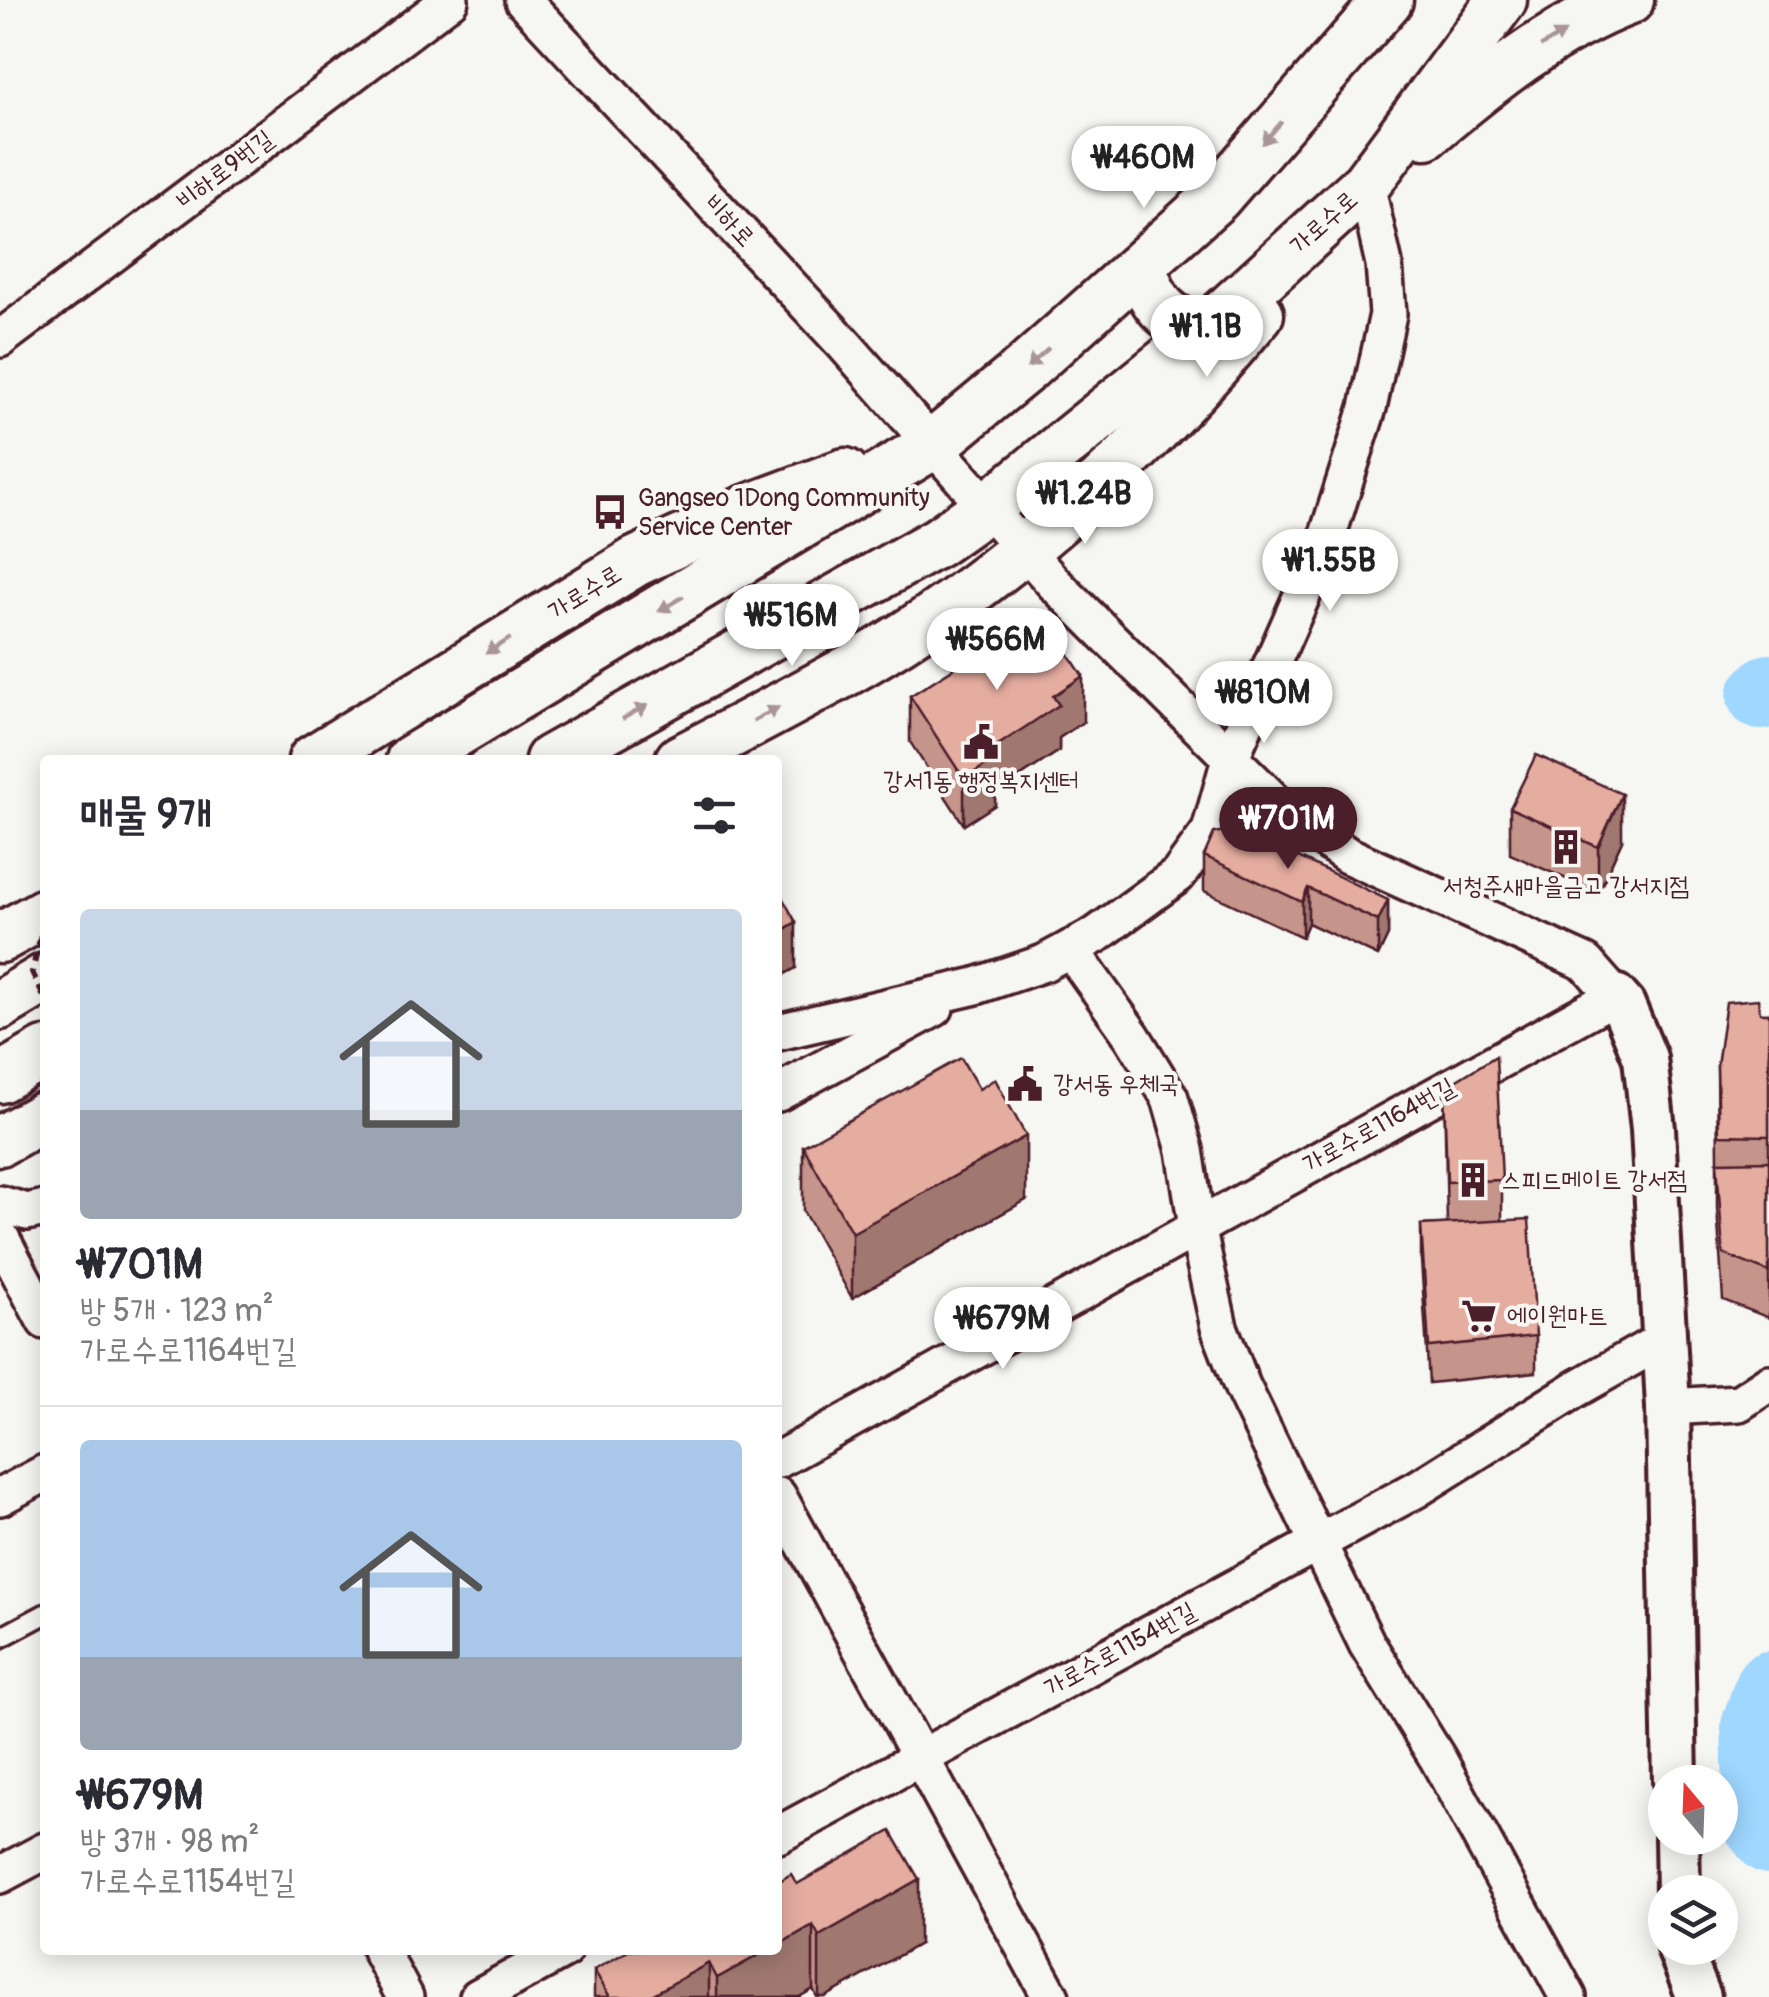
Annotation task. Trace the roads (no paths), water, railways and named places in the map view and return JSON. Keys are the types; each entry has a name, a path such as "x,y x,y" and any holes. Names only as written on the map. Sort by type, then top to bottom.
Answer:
{"main road":[{"name":"가로수로","path":"559,755 938,542 989,506 1206,330 1366,184 1502,0"},
{"path":"689,755 863,662 1024,548 1132,454 1224,357 1366,184 1486,54 1530,0"},
{"path":"1366,184 1522,58 1587,19 1629,0"},
{"name":"가로수로","path":"419,755 934,444 1026,369 1217,196 1310,89 1375,2"},
{"path":"1144,263 1154,301 1168,316 1206,330"},
{"name":"가로수로","path":"320,755 635,562 746,510 934,444"},
{"path":"0,938 40,918"},
{"path":"0,1004 40,981"},
{"path":"0,1078 40,1055"},
{"path":"0,1141 40,1119"}],"street":[{"name":"비하로9번길","path":"0,339 450,0"},
{"name":"비하로","path":"523,0 934,444"},
{"path":"782,1031 976,986 1044,963 1096,935 1178,875 1210,832 1230,759 1326,542 1368,408 1388,314 1384,264 1366,184"},
{"path":"934,444 1054,582 1284,811 1347,855 1586,963 1622,1005 1644,1058 1654,1128 1668,1407 1676,1765"},
{"path":"1070,949 1170,1098 1219,1327 1230,1356 1367,1644 1438,1759 1568,1997"},
{"path":"782,1091 976,986"},
{"name":"가로수로1164번길","path":"1197,1227 1614,996"},
{"path":"0,1204 27,1212 40,1209"},
{"path":"782,1458 1197,1227"},
{"path":"0,1236 40,1312"},
{"path":"1319,1540 1417,1489 1664,1339"},
{"path":"1668,1407 1739,1404 1769,1383"},
{"path":"0,1497 40,1477"},
{"path":"782,1503 1050,1997"},
{"name":"가로수로1154번길","path":"782,1833 1319,1540"},
{"path":"0,1876 40,1854"},
{"path":"383,1955 405,1997"},
{"path":"478,1997 555,1955"},
{"path":"1679,1965 1680,1997"},
{"path":"1686,1965 1699,1997"}],"lane":[{"path":"0,1638 40,1617"}],"waterway":[{"path":"1761,696 1769,688"},
{"path":"1769,1685 1755,1726 1758,1826 1769,1840"}],"place":[{"name":"Gangseo 1Dong Community Service Center","path":"610,512"},
{"name":"강서1동 행정복지센터","path":"981,742"},
{"name":"서청주새마을금고 강서지점","path":"1566,847"},
{"name":"강서동 우체국","path":"1025,1084"},
{"name":"스피드메이트 강서점","path":"1473,1180"},
{"name":"에이원마트","path":"1479,1316"}]}
